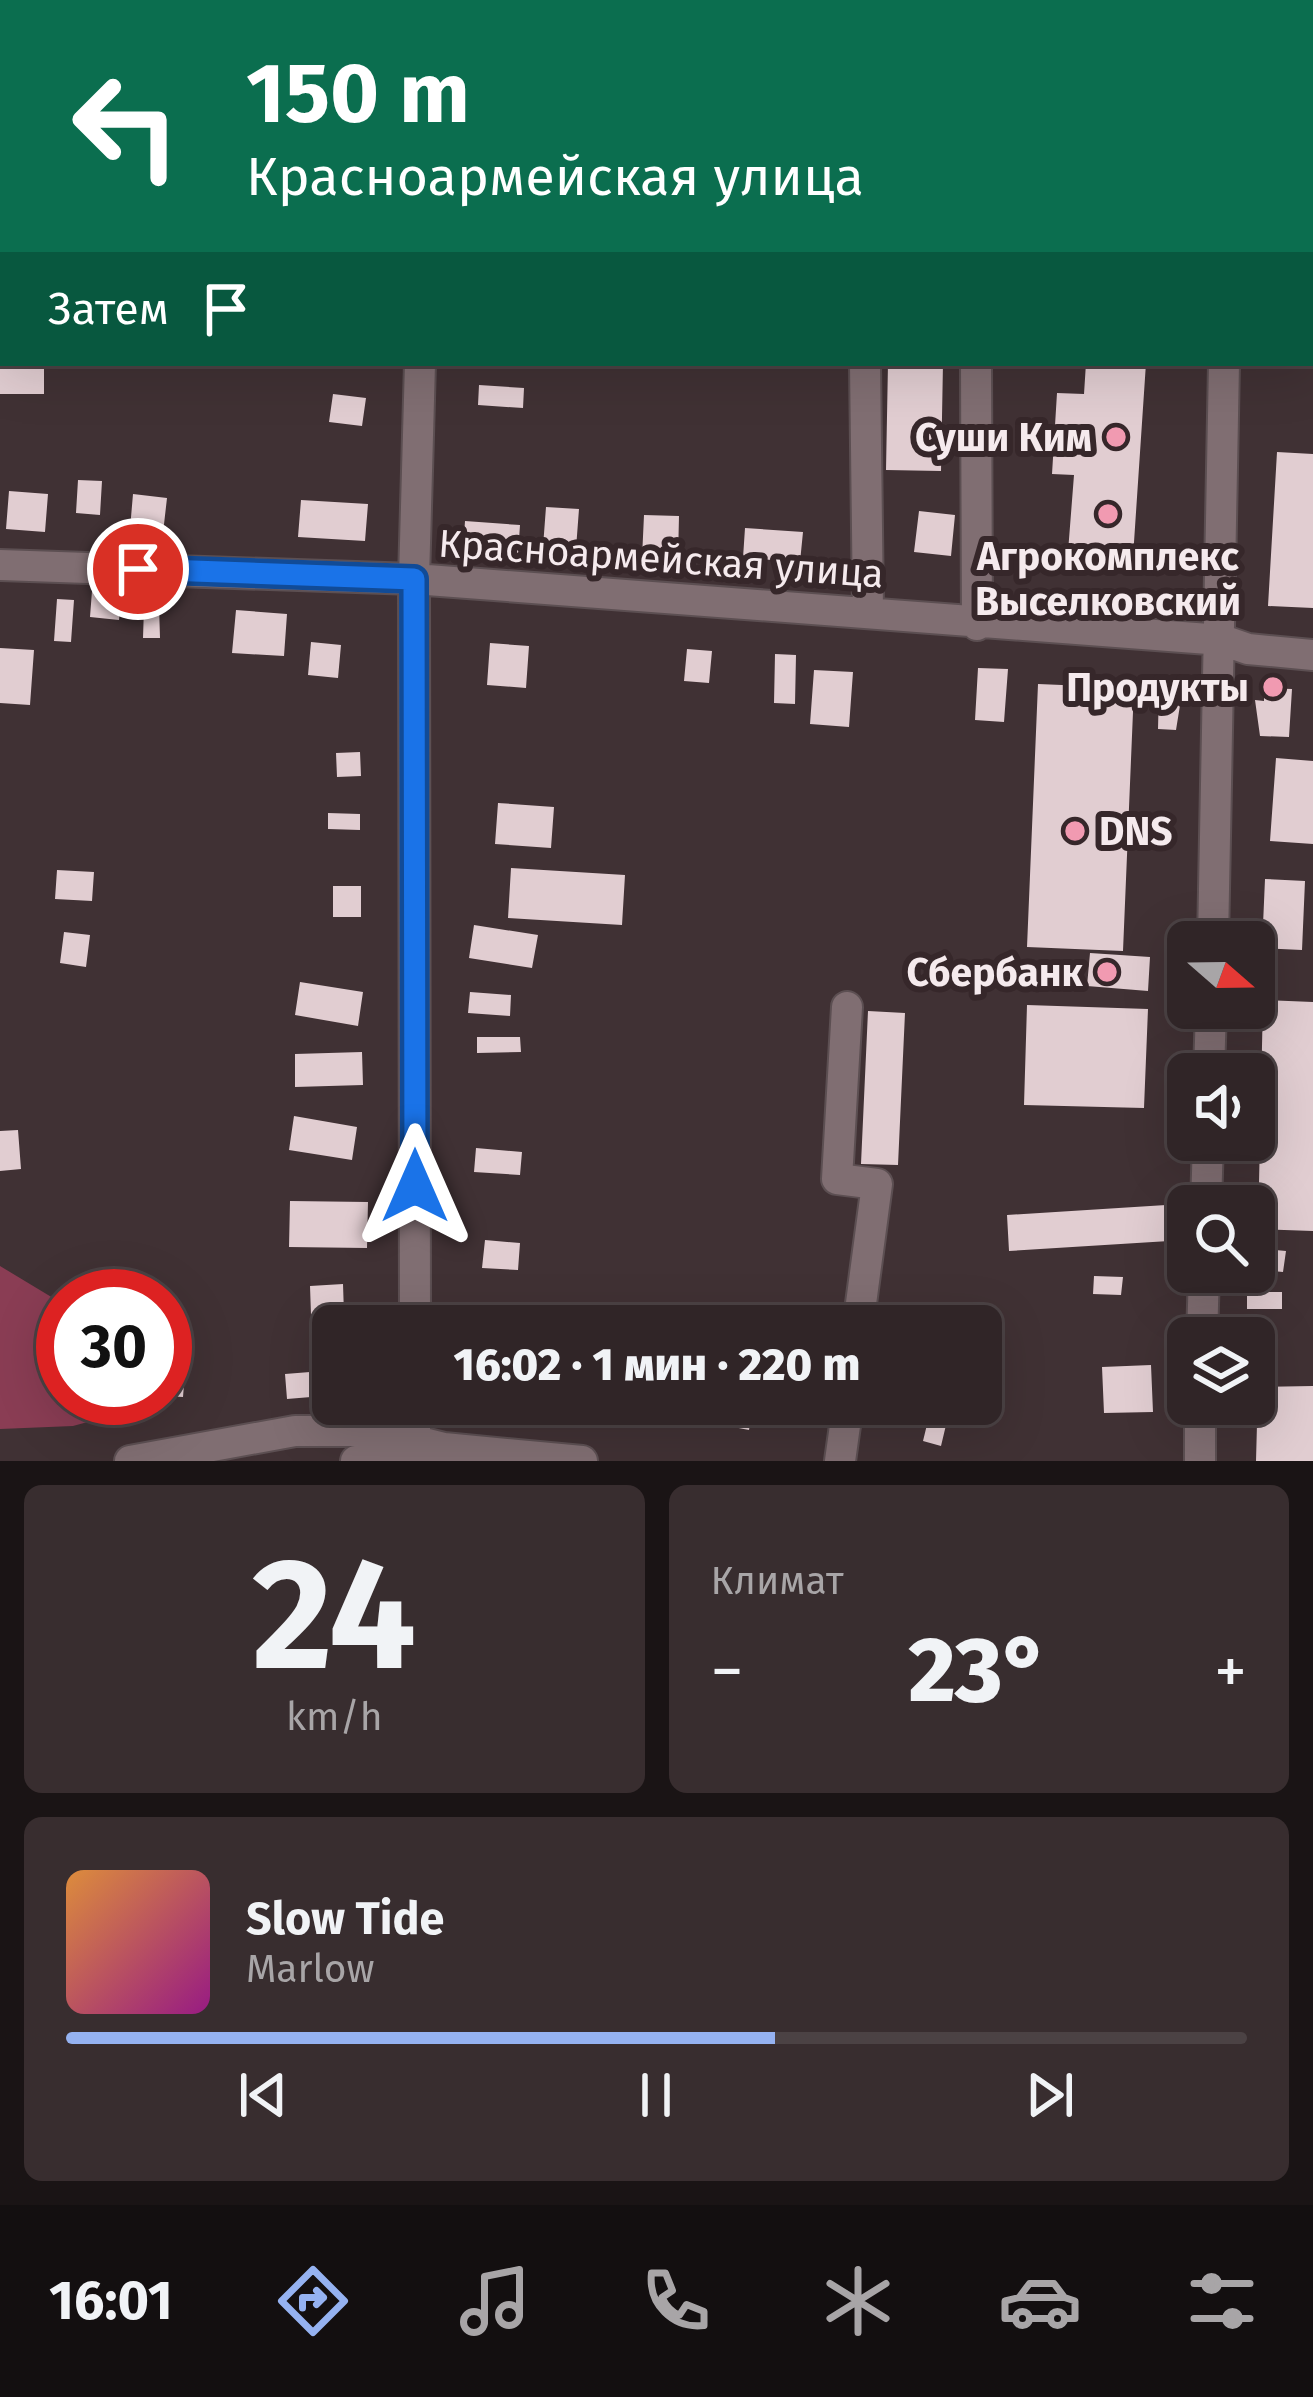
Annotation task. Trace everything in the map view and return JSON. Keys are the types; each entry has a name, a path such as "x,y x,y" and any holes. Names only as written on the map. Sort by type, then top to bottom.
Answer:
{"street":[{"path":"415,1305 414,579 420,366"},
{"path":"865,366 868,610"},
{"path":"976,366 977,625"},
{"path":"1214,921 1222,640 1223,366"},
{"name":"Красноармейская улица","path":"0,565 414,579 868,610 977,625 1222,640 1248,649 1313,656"},
{"path":"847,1007 837,1179 878,1184 861,1305"},
{"path":"840,1461 845,1425"},
{"path":"1200,1425 1200,1461"},
{"path":"130,1461 173,1457 295,1431 376,1431 420,1451"},
{"path":"356,1461 420,1451 582,1461"},
{"path":"173,1457 223,1461"}],"shaded area":[{"path":"0,1266 36,1288 36,1425 77,1425 0,1429"}],"building":[{"path":"0,366 44,366 44,394 0,394"},
{"path":"888,366 943,366 941,471 886,470"},
{"path":"1086,366 1146,366 1133,557 1068,552 1074,475 1052,474 1057,393 1084,394"},
{"path":"479,385 524,388 523,408 478,405"},
{"path":"333,394 366,398 362,426 329,422"},
{"path":"1277,452 1313,454 1313,608 1268,606"},
{"path":"78,480 102,481 100,515 76,513"},
{"path":"9,491 48,494 45,532 6,529"},
{"path":"133,494 167,498 163,533 130,529"},
{"path":"301,500 368,504 365,541 298,537"},
{"path":"546,507 579,509 575,562 542,560"},
{"path":"919,511 955,515 951,556 914,552"},
{"path":"644,515 679,516 678,559 642,558"},
{"path":"465,521 520,525 518,555 463,551"},
{"path":"745,528 803,532 800,562 743,558"},
{"path":"92,591 121,594 119,620 90,617"},
{"path":"57,599 74,600 71,642 54,641"},
{"path":"159,606 160,638 143,638 144,607"},
{"path":"236,610 287,614 284,656 232,653"},
{"path":"311,642 341,645 338,678 308,675"},
{"path":"490,643 529,646 526,688 487,685"},
{"path":"0,648 34,650 30,705 0,703"},
{"path":"687,649 712,651 709,683 684,681"},
{"path":"775,654 796,655 795,704 774,703"},
{"path":"978,668 1008,669 1004,722 975,720"},
{"path":"814,670 853,672 849,727 810,724"},
{"path":"1038,684 1134,688 1123,951 1027,947"},
{"path":"1159,688 1182,693 1176,730 1158,729"},
{"path":"1264,688 1292,689 1289,737 1260,736 1255,700 1264,701"},
{"path":"360,752 361,776 337,777 336,753"},
{"path":"1276,758 1313,761 1313,844 1270,841"},
{"path":"498,803 554,807 551,848 495,844"},
{"path":"328,813 360,814 360,830 328,829"},
{"path":"511,868 625,875 622,925 508,918"},
{"path":"57,870 94,872 92,901 55,899"},
{"path":"1265,879 1305,881 1302,950 1275,949 1275,921 1263,921"},
{"path":"333,886 361,886 361,917 333,917"},
{"path":"474,925 538,935 532,968 469,958"},
{"path":"64,932 90,935 86,967 60,963"},
{"path":"1090,953 1150,957 1148,991 1087,986"},
{"path":"300,982 363,992 358,1026 295,1015"},
{"path":"470,992 511,995 510,1016 468,1013"},
{"path":"1275,1000 1313,1002 1313,1231 1275,1230 1275,1185 1259,1185 1259,1161 1275,1161 1275,1053 1262,1053 1262,1029 1275,1029"},
{"path":"1027,1005 1148,1009 1144,1108 1024,1105"},
{"path":"868,1011 905,1013 898,1165 861,1164"},
{"path":"477,1037 520,1037 521,1052 477,1053"},
{"path":"362,1052 363,1085 295,1087 295,1054"},
{"path":"294,1116 357,1127 352,1160 289,1150"},
{"path":"18,1130 21,1169 0,1171 0,1131"},
{"path":"476,1148 522,1152 520,1175 474,1172"},
{"path":"290,1201 368,1202 367,1248 289,1247"},
{"path":"1166,1205 1167,1241 1009,1251 1007,1215"},
{"path":"485,1240 520,1243 518,1270 482,1268"},
{"path":"1275,1250 1286,1251 1283,1272 1275,1271"},
{"path":"1094,1276 1123,1277 1121,1295 1093,1294"},
{"path":"343,1284 344,1305 312,1305 311,1315 310,1286"},
{"path":"1282,1292 1282,1309 1247,1309 1247,1293"},
{"path":"1151,1365 1153,1412 1104,1413 1102,1367"},
{"path":"310,1372 311,1397 287,1399 285,1374"},
{"path":"1313,1386 1313,1461 1256,1461 1257,1425 1275,1425 1275,1387"},
{"path":"927,1425 946,1425 941,1446 923,1441"}],"place":[{"name":"Суши Ким","path":"1116,437"},
{"name":"Агрокомплекс Выселковский","path":"1108,514"},
{"name":"Продукты","path":"1273,687"},
{"name":"DNS","path":"1075,831"},
{"name":"Сбербанк","path":"1107,972"}],"route":[{"path":"138,569 414,579 415,1186"}]}
